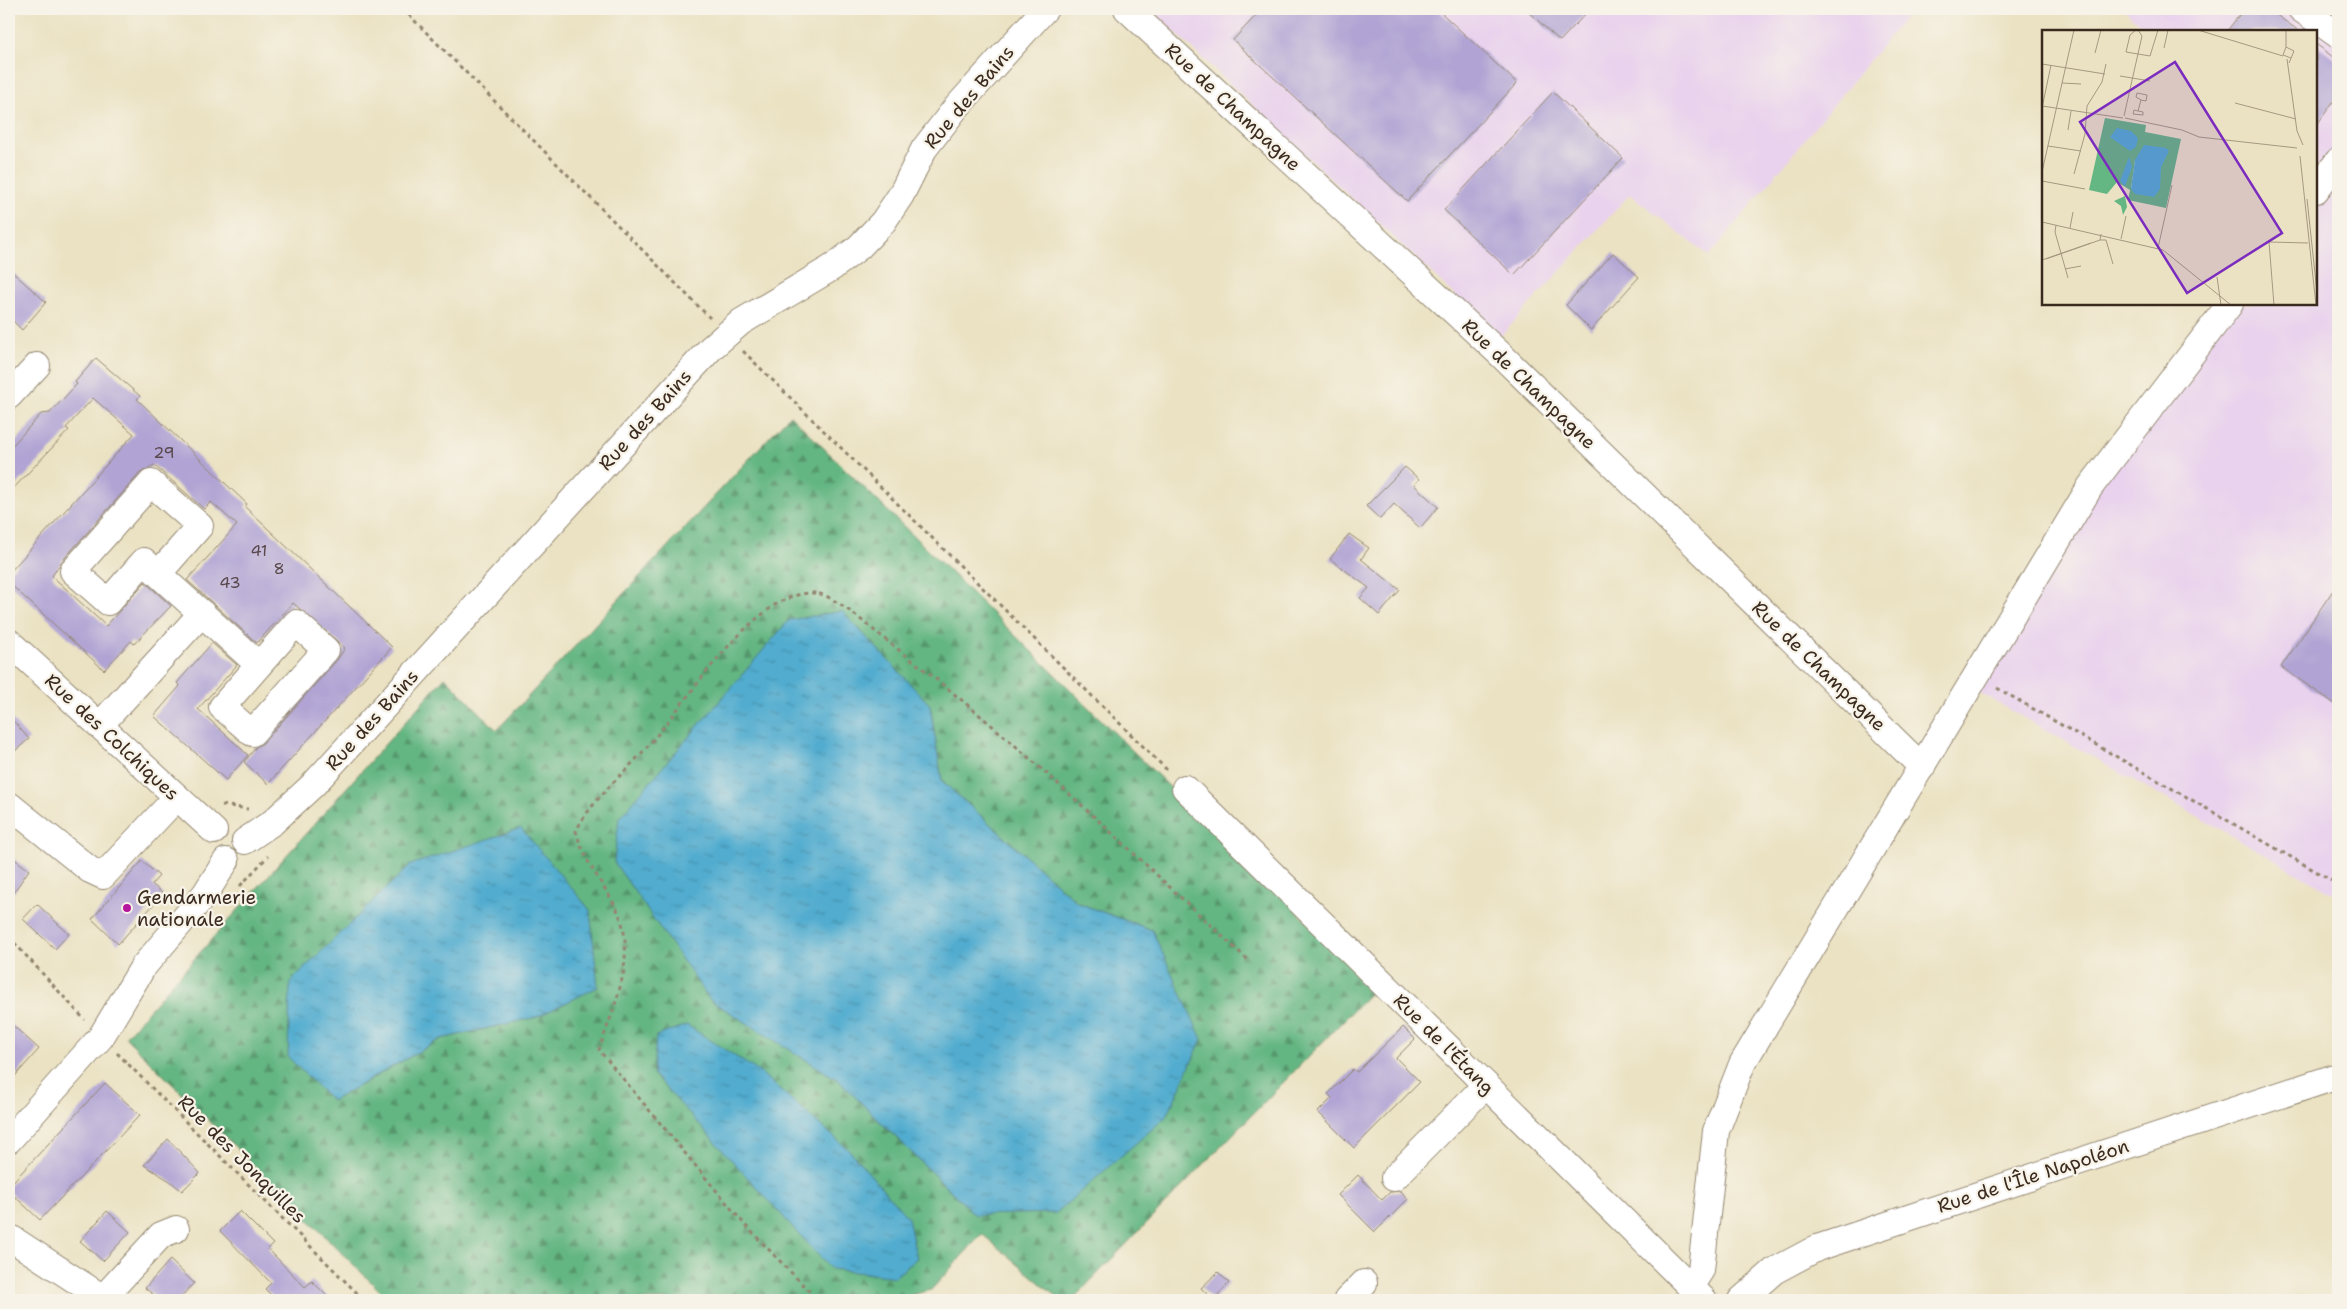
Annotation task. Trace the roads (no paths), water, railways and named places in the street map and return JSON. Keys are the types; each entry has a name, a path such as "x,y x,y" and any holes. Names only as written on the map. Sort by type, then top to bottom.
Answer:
{"street":[{"name":"Rue des Bains","path":"246,841 273,822 320,778 704,355 741,322 833,267 860,247 883,222 902,195 924,149 955,109 1045,9"},
{"name":"Rue de Champagne","path":"1127,9 1500,354 1922,767"},
{"path":"2302,9 2338,35"},
{"path":"2317,189 2338,161"},
{"path":"1697,1294 1716,1131 1742,1064 2090,487 2229,305"},
{"path":"9,396 37,366"},
{"path":"158,574 200,526 151,483 73,571 108,602 144,561 158,574 259,664"},
{"path":"100,725 202,613"},
{"name":"Rue des Colchiques","path":"9,642 214,831"},
{"name":"Rue de l'Étang","path":"1185,788 1697,1294"},
{"path":"9,805 90,870 103,876 177,797"},
{"path":"229,826 237,829 246,841 239,858 226,861 218,858 211,848 214,831 229,826"},
{"path":"9,1140 101,1037 143,967 205,894 226,861"},
{"name":"Rue de l'Île Napoléon","path":"1741,1300 1774,1271 1816,1248 2338,1076"},
{"path":"1394,1178 1486,1085"},
{"path":"9,1237 104,1299 161,1235 176,1229"}],"water":[{"path":"842,611 930,705 942,781 1078,903 1152,930 1202,1039 1167,1116 1056,1213 975,1215 838,1080 710,1000 614,862 619,818 789,620"},
{"path":"521,828 590,910 598,987 537,1017 441,1039 332,1101 288,1057 290,982 410,865"},
{"path":"687,1025 761,1073 849,1150 908,1218 917,1258 895,1277 831,1269 653,1074 656,1036"}],"place":[{"name":"Gendarmerie nationale","path":"127,908"}]}
